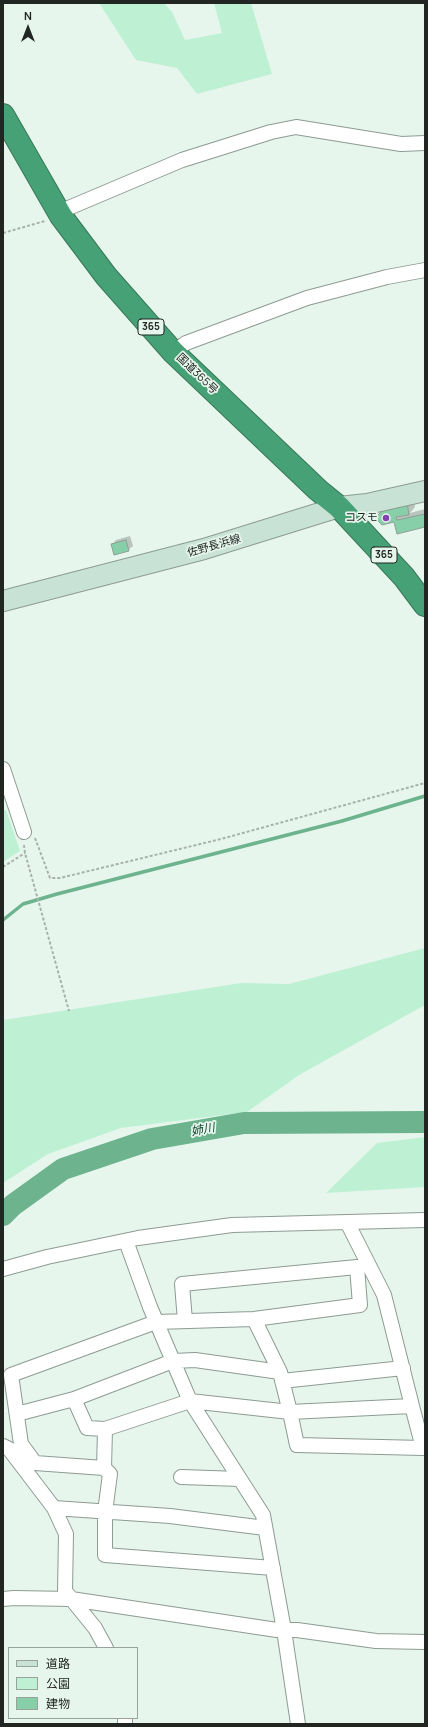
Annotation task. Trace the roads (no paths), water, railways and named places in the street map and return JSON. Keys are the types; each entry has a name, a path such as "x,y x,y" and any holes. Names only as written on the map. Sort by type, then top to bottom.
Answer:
{"highway":[{"name":"国道365号","path":"3,115 60,214 106,276 173,352 318,490 339,507 404,577 425,605"}],"main road":[{"name":"佐野長浜線","path":"3,601 204,550 339,507 367,504 425,491"}],"street":[{"path":"60,214 182,160 270,132 296,128 401,144 425,143"},
{"path":"173,352 186,343 307,298 387,277 425,270"},
{"path":"3,769 24,832"},
{"path":"3,1269 47,1257 126,1241 232,1225 425,1220"},
{"path":"254,1319 281,1377 297,1445 424,1450 384,1295 347,1222"},
{"path":"126,1241 156,1322 190,1401 263,1515 284,1630 298,1724"},
{"path":"185,1321 182,1284 357,1267 360,1305 254,1319 156,1322 11,1375 21,1444 35,1463 104,1468 110,1474 106,1512 106,1555 272,1568"},
{"path":"17,1414 74,1398 173,1361 195,1360 281,1377 403,1368"},
{"path":"74,1398 87,1428 105,1429 190,1401 290,1412 412,1406"},
{"path":"104,1468 105,1429"},
{"path":"3,1446 9,1449 54,1508 66,1534 65,1591 95,1628 105,1647"},
{"path":"181,1477 240,1479"},
{"path":"54,1508 170,1516 265,1528"},
{"path":"3,1599 71,1598 284,1630 297,1630 376,1641 425,1642"}],"waterway":[{"path":"3,920 23,904 57,894 342,821 425,796"},
{"name":"姉川","path":"3,1215 13,1205 63,1169 152,1139 244,1123 425,1122"}],"place":[{"name":"コスモ","path":"386,518"}]}
